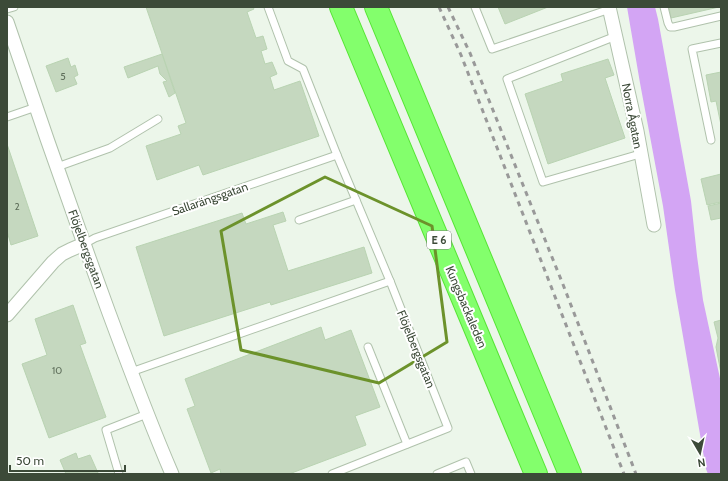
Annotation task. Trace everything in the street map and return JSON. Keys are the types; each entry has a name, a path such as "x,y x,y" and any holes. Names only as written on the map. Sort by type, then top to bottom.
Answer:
{"highway":[{"name":"Kungsbackaleden","path":"341,7 536,474"},
{"name":"E 6","path":"376,7 570,474"}],"street":[{"name":"Norra Ågatan","path":"609,8 636,131 654,225"},
{"name":"Flöjelbergsgatan","path":"7,22 84,244 147,414 172,474"},
{"path":"7,315 52,262 62,254 84,244"}],"lane":[{"path":"7,9 14,7"},
{"name":"Flöjelbergsgatan","path":"268,7 288,61 303,69 336,155 390,281 448,428 332,474"},
{"path":"474,7 492,49 609,8"},
{"path":"664,7 668,24 674,27 721,16"},
{"path":"616,36 507,79 543,182 640,154"},
{"path":"711,140 692,49 721,43"},
{"path":"7,117 36,107"},
{"path":"57,167 110,148 158,119"},
{"name":"Sallarängsgatan","path":"84,244 95,238 336,155"},
{"path":"299,220 356,200"},
{"path":"131,372 390,281"},
{"path":"368,347 407,444"},
{"path":"120,474 106,430 147,414"},
{"path":"437,474 466,462 471,474"}],"highlighted area":[{"path":"325,177 432,226 447,342 379,383 241,350 221,231"}],"shaded area":[{"path":"627,7 655,7 658,19 691,201 703,300 721,383 721,474 708,474 706,469 675,290 663,206"}],"building":[{"path":"146,7 253,7 254,9 247,12 256,38 263,36 267,49 261,51 265,64 272,62 277,74 270,77 274,90 300,81 319,136 203,175 199,165 157,180 146,146 181,134 178,126 186,123"},
{"path":"498,7 548,7 505,24"},
{"path":"669,7 719,7 671,18"},
{"path":"162,54 175,93 169,97 163,82 167,81 160,74 158,66 128,78 124,67"},
{"path":"68,58 71,67 75,65 78,75 74,77 77,84 56,92 46,66"},
{"path":"608,59 614,75 605,78 625,138 548,164 525,94 563,81 561,74"},
{"path":"721,72 721,125 716,101 711,102 706,75"},
{"path":"7,144 38,236 11,245 7,231"},
{"path":"721,174 721,202 707,205 701,179"},
{"path":"721,203 721,218 711,220 708,206"},
{"path":"283,212 286,221 273,225 288,271 364,247 372,273 271,305 270,302 164,336 136,247 242,213 246,224"},
{"path":"73,305 86,343 80,345 106,417 49,438 22,364 47,355 35,319"},
{"path":"721,320 721,373 716,347 718,338 714,322"},
{"path":"321,327 325,340 351,330 380,407 355,416 366,445 289,474 221,474 220,469 211,473 187,409 195,406 185,379"},
{"path":"76,453 78,459 90,455 98,473 66,474 60,460"}],"railway":[{"path":"439,7 461,55 624,474"},
{"path":"448,7 470,53 564,287 636,474"}]}
